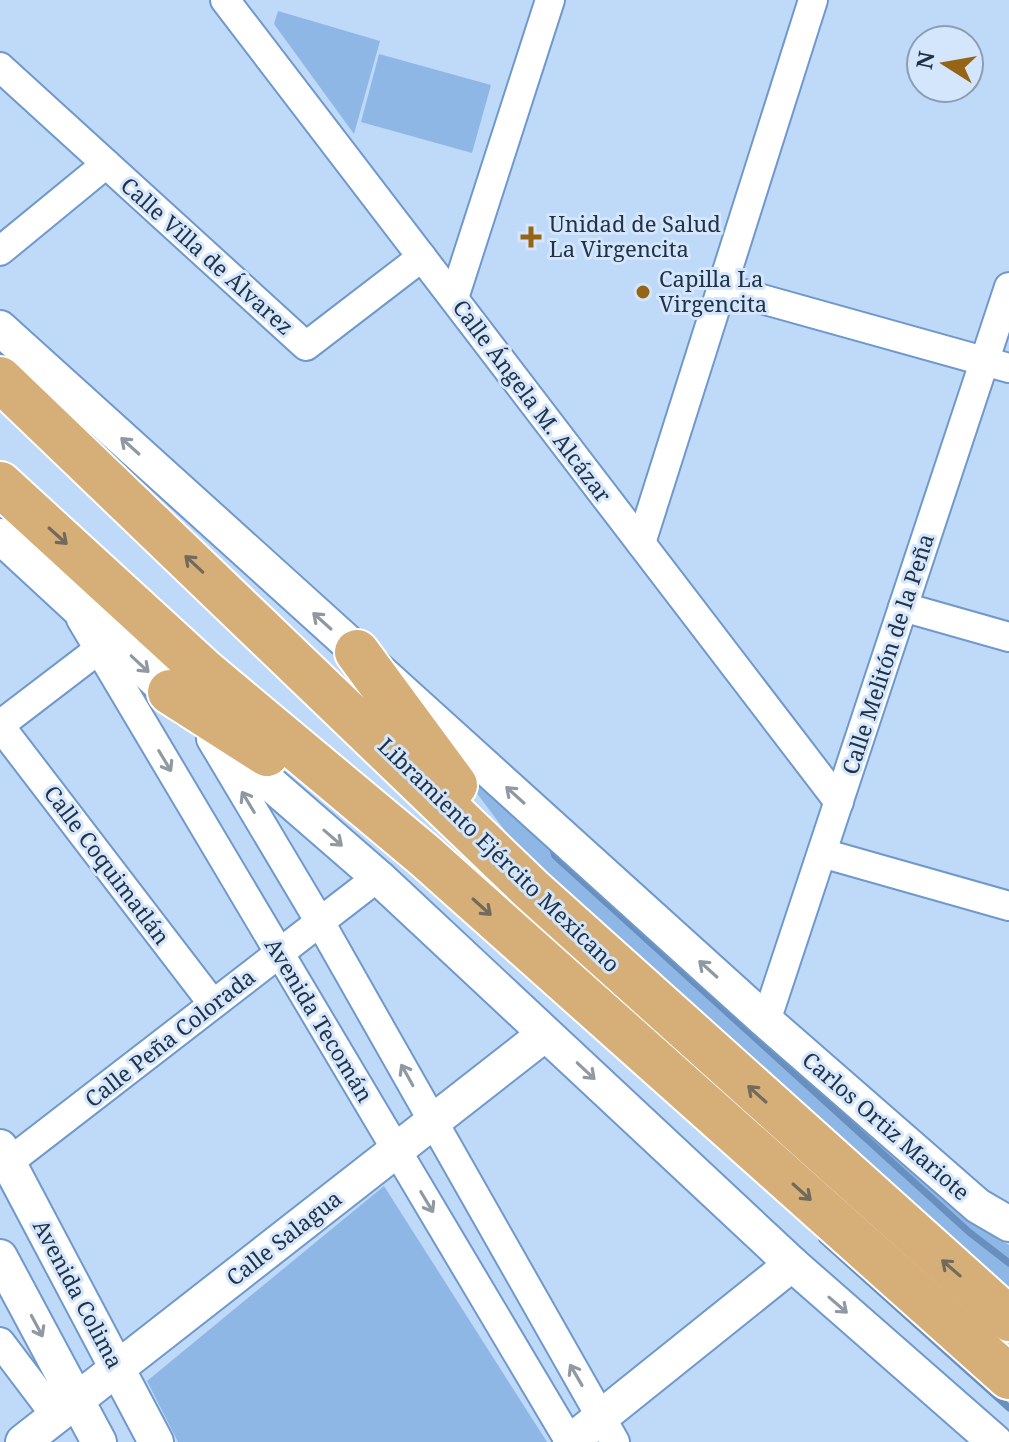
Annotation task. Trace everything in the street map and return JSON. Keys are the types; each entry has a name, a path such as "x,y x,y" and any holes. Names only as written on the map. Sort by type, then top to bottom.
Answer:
{"highway":[{"name":"Libramiento Ejército Mexicano","path":"0,379 532,890 1009,1319"},
{"path":"0,484 187,682"},
{"path":"357,652 532,890"},
{"name":"Libramiento Ejército Mexicano","path":"187,682 424,855 1009,1377"}],"street":[{"name":"Calle Ángela M. Alcázar","path":"225,0 250,12 422,257 839,802"},
{"path":"454,298 550,0"},
{"path":"641,543 813,0"},
{"name":"Calle Villa de Álvarez","path":"0,67 306,346 422,257"},
{"path":"0,251 106,164"},
{"name":"Calle Melitón de la Peña","path":"766,1021 903,607 997,365 1009,287"},
{"path":"722,288 997,365"},
{"path":"0,328 766,1021"},
{"path":"0,536 68,598 187,682 202,724 320,922 608,1429"},
{"name":"Avenida Tecomán","path":"68,598 570,1442"},
{"path":"903,607 1009,637"},
{"path":"0,726 98,650"},
{"path":"202,724 378,877 792,1264 995,1442"},
{"name":"Calle Coquimatlán","path":"0,726 213,1004"},
{"path":"822,853 1009,906"},
{"name":"Calle Peña Colorada","path":"3,1160 280,954 378,877"},
{"name":"Carlos Ortiz Mariote","path":"766,1021 978,1206 1009,1224"},
{"name":"Calle Salagua","path":"23,1442 545,1034"},
{"name":"Avenida Colima","path":"3,1160 156,1442"},
{"path":"0,1257 67,1408"},
{"path":"570,1442 608,1429 792,1264"},
{"path":"0,1342 99,1442"}],"shaded area":[{"path":"278,11 380,41 354,134 274,24"},
{"path":"379,54 491,85 472,153 361,122"},
{"path":"442,747 968,1222 1009,1245 1009,1299 549,889"},
{"path":"384,1186 547,1442 178,1442 147,1381"}],"waterway":[{"path":"0,352 13,364"},
{"path":"46,393 129,468"},
{"path":"551,844 555,856 969,1232 1009,1263"},
{"path":"822,1240 1009,1408"}],"place":[{"name":"Unidad de Salud La Virgencita","path":"531,237"},
{"name":"Capilla La Virgencita","path":"643,292"}]}
